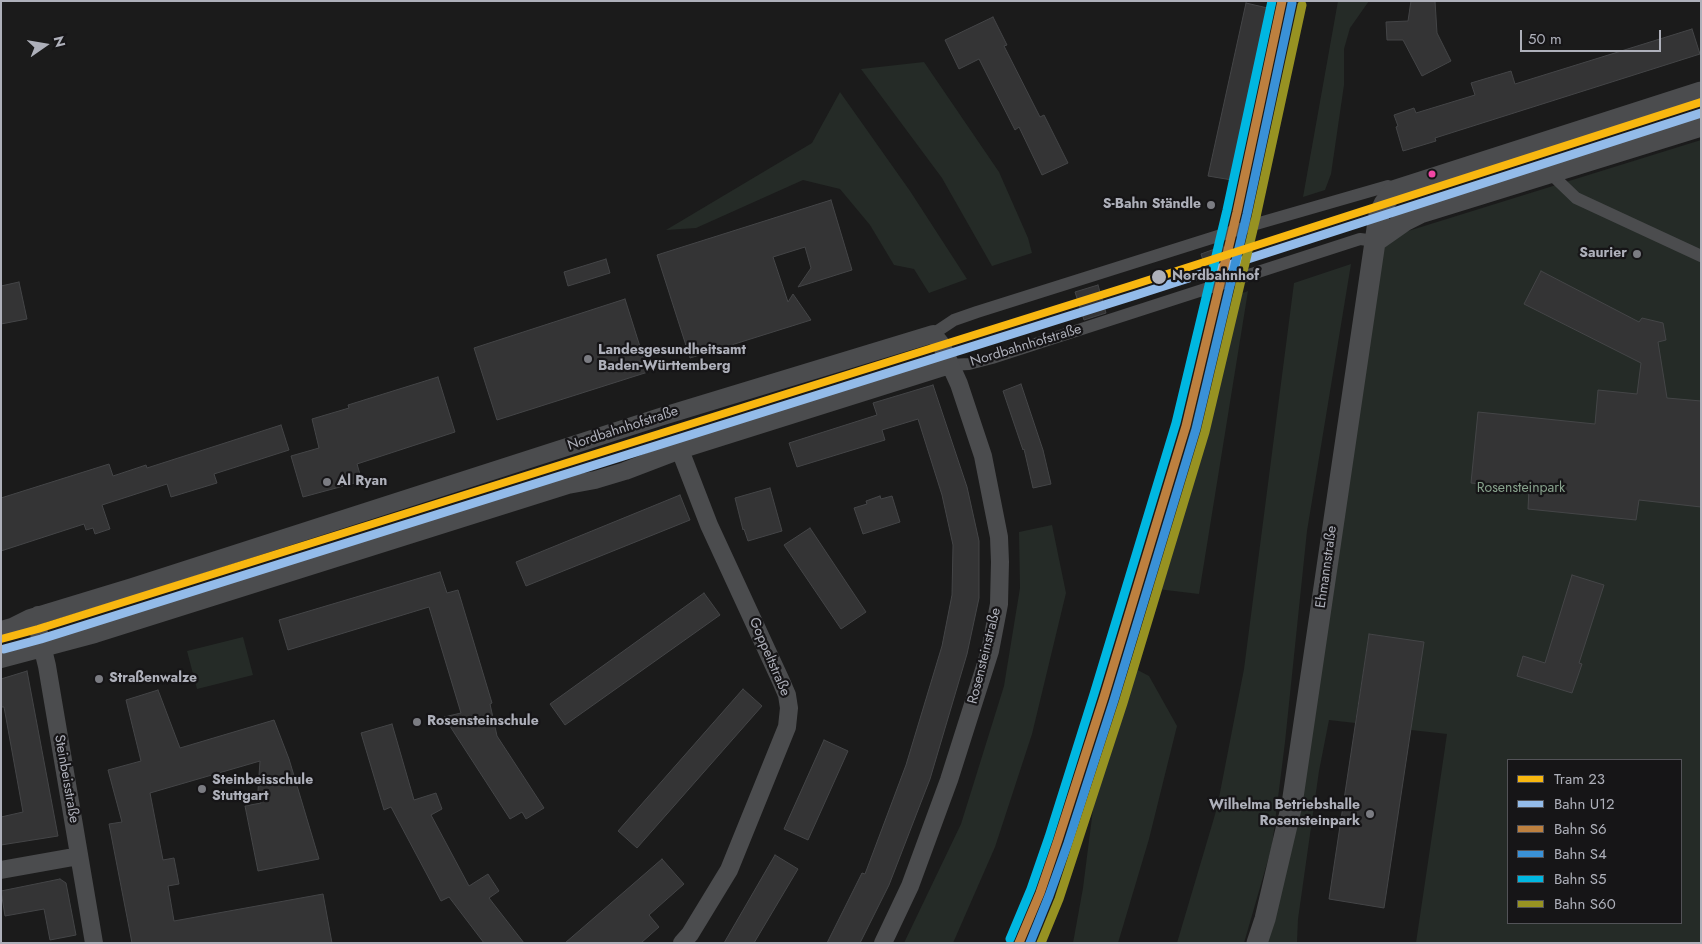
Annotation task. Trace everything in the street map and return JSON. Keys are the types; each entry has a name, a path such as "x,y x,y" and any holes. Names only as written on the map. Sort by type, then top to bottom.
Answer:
{"street":[{"name":"Nordbahnhofstraße","path":"1,630 38,615 132,587 660,417 933,334 954,320 977,312 1256,224 1390,188 1701,92"},
{"path":"1376,241 1406,220 1420,213 1701,126"},
{"path":"1550,173 1576,198 1701,256"},
{"name":"Ehmannstraße","path":"1257,943 1265,919 1292,804 1379,215 1390,188"},
{"name":"Nordbahnhofstraße","path":"1,659 234,592 568,485 595,480 625,471 680,450 950,365 969,364 992,358 1360,239 1376,241"},
{"name":"Rosensteinstraße","path":"883,943 910,886 951,775 990,651 999,604 999,537 983,456 960,384 941,344 933,334"},
{"name":"Goppeltstraße","path":"680,450 710,525 787,695 789,708 788,727 729,870 690,934 682,943"},
{"name":"Steinbeisstraße","path":"38,615 36,621 43,648 94,943"},
{"path":"1,870 79,856"}],"green space":[{"path":"1338,1 1369,1 1350,28 1344,49 1344,85 1331,174 1325,190 1303,197"},
{"path":"924,62 999,172 1028,238 1032,253 992,266 942,178 861,69"},
{"path":"840,92 910,191 967,279 929,293 914,269 894,265 870,225 840,189 803,180 696,228 666,230 812,143"},
{"name":"Rosensteinpark","path":"1701,140 1701,943 1416,943 1447,734 1411,730 1423,643 1369,634 1355,723 1329,720 1319,771 1298,919 1297,942 1257,943 1265,919 1376,241"},
{"path":"1351,264 1307,531 1272,846 1244,943 1177,943 1217,808 1244,669 1294,283"},
{"path":"1248,291 1199,594 1149,588 1224,300"},
{"path":"1052,525 1066,593 1032,734 995,847 953,943 904,943 961,824 1004,686 1020,588 1019,532"},
{"path":"243,637 253,675 197,689 187,651"},
{"path":"1130,666 1149,676 1177,726 1149,839 1118,943 1073,943 1083,888 1100,754"}],"building":[{"path":"1411,1 1435,1 1437,33 1451,61 1422,76 1403,40 1387,40 1386,22 1408,21"},
{"path":"1246,3 1272,9 1245,135 1242,135 1232,180 1208,176"},
{"path":"993,17 1007,45 1004,46 1040,117 1044,115 1068,163 1042,175 1019,127 1015,130 979,59 959,69 945,40"},
{"path":"1692,29 1700,54 1435,138 1436,141 1403,151 1394,115 1414,108 1416,113 1475,95 1471,83 1511,71 1515,84"},
{"path":"831,200 852,270 798,287 811,268 805,247 773,257 788,302 793,294 811,320 690,358 657,255"},
{"path":"1223,246 1231,272 1209,279 1201,254"},
{"path":"606,259 610,273 568,286 564,272"},
{"path":"1541,271 1639,322 1642,318 1663,323 1666,340 1658,342 1667,398 1701,401 1701,507 1639,500 1636,520 1528,509 1529,489 1471,483 1478,412 1595,424 1598,390 1637,394 1641,363 1524,304"},
{"path":"19,282 27,319 1,324 1,286"},
{"path":"1098,285 1106,313 1084,320 1075,292"},
{"path":"625,299 648,372 497,420 474,348"},
{"path":"438,377 455,432 357,464 362,481 303,497 291,456 319,448 312,419 349,408 348,405"},
{"path":"1021,384 1043,450 1051,484 1033,488 1024,449 1003,391"},
{"path":"933,385 967,487 979,541 979,598 967,654 930,779 889,885 860,943 827,943 862,873 865,874 906,765 942,646 952,595 953,545 942,495 918,419 882,430 885,440 797,467 789,443 877,415 873,403"},
{"path":"281,425 289,450 214,474 217,483 171,497 167,484 102,505 110,529 95,534 93,528 86,530 84,524 1,551 1,498 109,464 113,476 146,465 147,468"},
{"path":"770,488 782,531 748,541 743,530 735,498"},
{"path":"680,495 690,520 526,586 516,562"},
{"path":"880,496 881,499 892,496 900,522 863,534 854,508 867,504 866,501"},
{"path":"810,528 866,612 841,629 784,545"},
{"path":"440,572 447,593 458,590 492,703 490,704 497,736 544,808 526,819 522,812 510,819 444,717 461,713 429,607 288,650 279,620"},
{"path":"1572,575 1604,585 1579,663 1582,664 1572,693 1517,676 1523,656 1545,663"},
{"path":"704,593 720,615 565,725 550,704"},
{"name":"Wilhelma Betriebshalle Rosensteinpark","path":"1369,634 1424,642 1384,908 1329,899"},
{"path":"27,671 58,836 1,845 1,817 23,812 4,707 1,707 1,679"},
{"path":"743,689 762,706 637,848 618,831"},
{"path":"158,690 180,748 274,720 289,759 319,859 258,871 245,806 261,803 258,790 260,761 150,793 163,860 174,858 179,884 168,886 174,921 323,894 332,943 132,943 109,824 122,822 108,770 141,761 126,700"},
{"path":"392,724 414,800 436,793 442,809 431,815 469,886 488,874 499,891 489,898 524,943 484,943 449,897 441,901 391,807 384,810 361,733"},
{"path":"824,740 848,751 808,840 784,829"},
{"path":"775,855 798,869 754,943 724,943"},
{"path":"662,859 684,884 649,915 659,927 641,943 565,943"},
{"path":"60,879 66,883 76,935 50,940 44,909 5,916 1,891"}],"tram line":[{"name":"23","path":"1,639 1133,285 1701,102"}],"rail line":[{"name":"S5","path":"1010,939 1031,889 1049,837 1176,423 1227,210 1272,1"},
{"name":"S6","path":"1019,943 1040,893 1058,840 1104,697 1186,426 1237,212 1282,1"},
{"name":"S4","path":"1030,943 1068,843 1114,700 1196,429 1247,214 1292,3"},
{"name":"S60","path":"1041,943 1059,899 1123,703 1205,432 1256,217 1302,5"},
{"name":"U12","path":"4,649 1136,295 1701,113"}],"place":[{"name":"S-Bahn Ständle","path":"1211,205"},
{"name":"Saurier","path":"1637,254"},
{"name":"Nordbahnhof","path":"1159,277"},
{"name":"Landesgesundheitsamt Baden-Württemberg","path":"588,359"},
{"name":"Al Ryan","path":"327,482"},
{"name":"Straßenwalze","path":"99,679"},
{"name":"Rosensteinschule","path":"417,722"},
{"name":"Steinbeisschule Stuttgart","path":"202,789"},
{"name":"Wilhelma Betriebshalle Rosensteinpark","path":"1370,814"}]}
